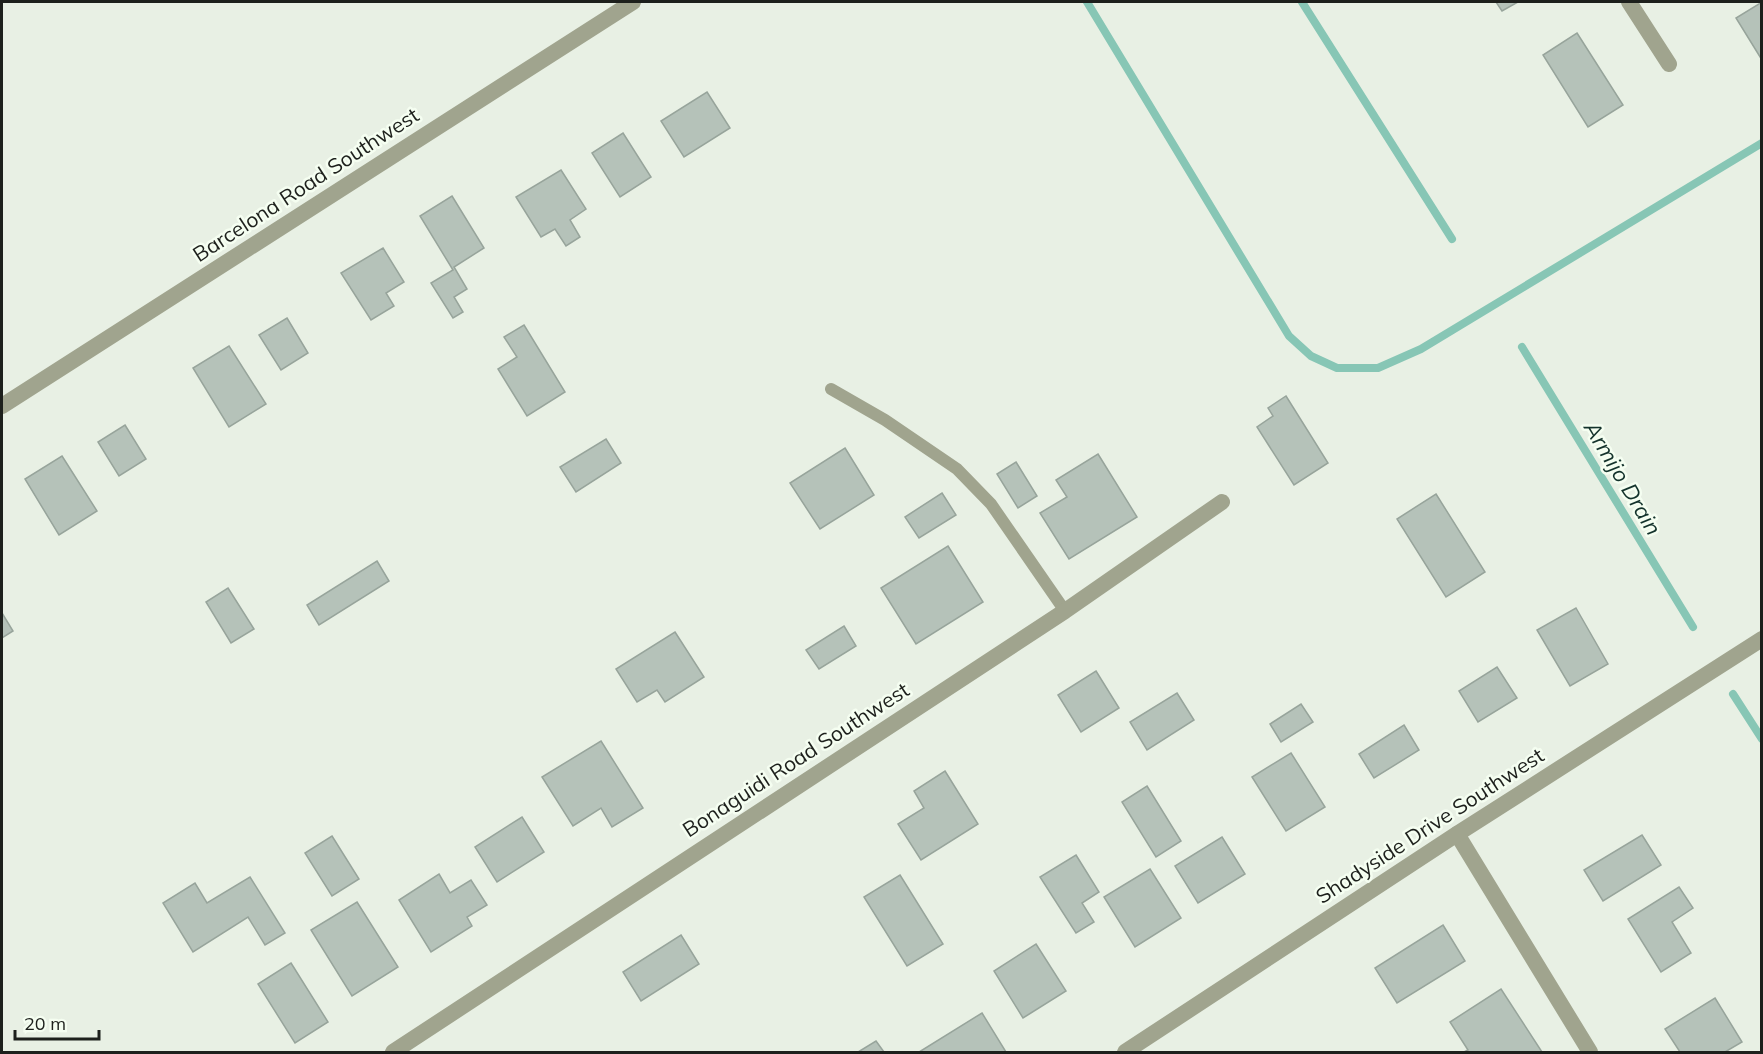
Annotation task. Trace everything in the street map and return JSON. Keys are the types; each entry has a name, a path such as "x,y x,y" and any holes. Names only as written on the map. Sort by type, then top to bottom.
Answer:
{"street":[{"name":"Barcelona Road Southwest","path":"2,406 633,2"},
{"path":"1629,2 1669,64"},
{"name":"Bonaguidi Road Southwest","path":"393,1053 1065,611 1222,502"},
{"name":"Shadyside Drive Southwest","path":"1125,1053 1457,834 1761,639"},
{"path":"1457,834 1590,1053"}],"lane":[{"path":"831,389 885,420 957,469 991,504 1065,611"}],"building":[{"path":"1496,2 1518,2 1502,11"},
{"path":"1762,2 1762,60 1736,18"},
{"path":"1577,33 1623,105 1588,127 1543,55"},
{"path":"707,92 730,128 684,157 661,121"},
{"path":"623,133 651,177 620,197 592,153"},
{"path":"561,170 586,209 570,220 580,237 566,246 555,229 541,237 516,197"},
{"path":"452,196 484,248 454,267 467,289 454,297 463,312 453,318 431,283 453,270 420,216"},
{"path":"383,248 404,282 386,293 394,306 371,320 341,273"},
{"path":"287,318 308,353 281,370 259,335"},
{"path":"524,325 565,392 527,416 498,369 517,357 504,337"},
{"path":"229,346 266,404 229,427 193,368"},
{"path":"1286,396 1328,463 1294,485 1257,427 1273,416 1268,408"},
{"path":"125,425 146,459 119,476 98,442"},
{"path":"606,439 621,463 576,492 560,467"},
{"path":"845,448 874,495 820,529 790,483"},
{"path":"1098,454 1137,517 1069,559 1040,513 1067,497 1056,480"},
{"path":"62,456 97,511 59,535 25,479"},
{"path":"1016,462 1037,496 1018,508 997,474"},
{"path":"942,493 956,515 919,538 905,517"},
{"path":"1436,494 1485,572 1446,597 1397,519"},
{"path":"948,546 983,602 916,644 881,588"},
{"path":"377,561 389,581 319,625 307,605"},
{"path":"228,588 254,629 231,643 206,602"},
{"path":"1576,608 1608,664 1570,686 1537,630"},
{"path":"2,613 13,631 2,638"},
{"path":"844,626 856,646 819,669 806,650"},
{"path":"675,632 704,677 665,702 657,690 637,702 616,669"},
{"path":"1497,667 1517,698 1478,722 1459,691"},
{"path":"1096,671 1119,708 1081,732 1058,695"},
{"path":"1177,693 1194,720 1147,750 1130,722"},
{"path":"1301,704 1313,722 1281,742 1270,724"},
{"path":"1404,725 1419,750 1374,778 1359,754"},
{"path":"601,741 643,808 612,827 601,808 573,826 542,777"},
{"path":"1291,753 1325,807 1286,831 1252,777"},
{"path":"945,771 978,824 921,860 898,824 924,808 914,791"},
{"path":"1147,786 1181,841 1156,857 1122,802"},
{"path":"522,817 544,852 497,882 475,847"},
{"path":"1642,835 1661,865 1603,901 1584,870"},
{"path":"332,836 359,879 332,896 305,853"},
{"path":"1222,837 1245,874 1198,903 1175,866"},
{"path":"1076,855 1099,892 1082,903 1094,922 1076,933 1040,877"},
{"path":"1150,869 1181,918 1135,947 1104,897"},
{"path":"439,874 450,893 471,880 487,905 467,917 472,926 431,952 399,900"},
{"path":"900,875 943,944 907,966 864,897"},
{"path":"250,877 285,933 265,945 248,917 193,952 163,903 195,883 207,903"},
{"path":"1679,887 1693,908 1672,922 1691,953 1661,972 1628,919"},
{"path":"357,902 398,967 352,996 311,930"},
{"path":"1443,925 1465,961 1397,1003 1375,968"},
{"path":"681,935 699,964 641,1001 623,972"},
{"path":"1036,944 1066,991 1023,1018 994,971"},
{"path":"291,963 328,1022 295,1043 258,984"},
{"path":"1501,989 1542,1052 1464,1052 1468,1050 1450,1022"},
{"path":"1715,998 1742,1042 1725,1052 1680,1052 1665,1029"},
{"path":"982,1013 1006,1052 919,1052"},
{"path":"876,1041 884,1052 858,1052"}],"waterway":[{"path":"1087,2 1289,336 1311,356 1337,368 1378,368 1421,349 1762,143"},
{"name":"Armijo Drain","path":"1302,2 1452,239"},
{"name":"Armijo Drain","path":"1522,347 1693,627"},
{"name":"Armijo Drain","path":"1733,694 1762,739"}]}
